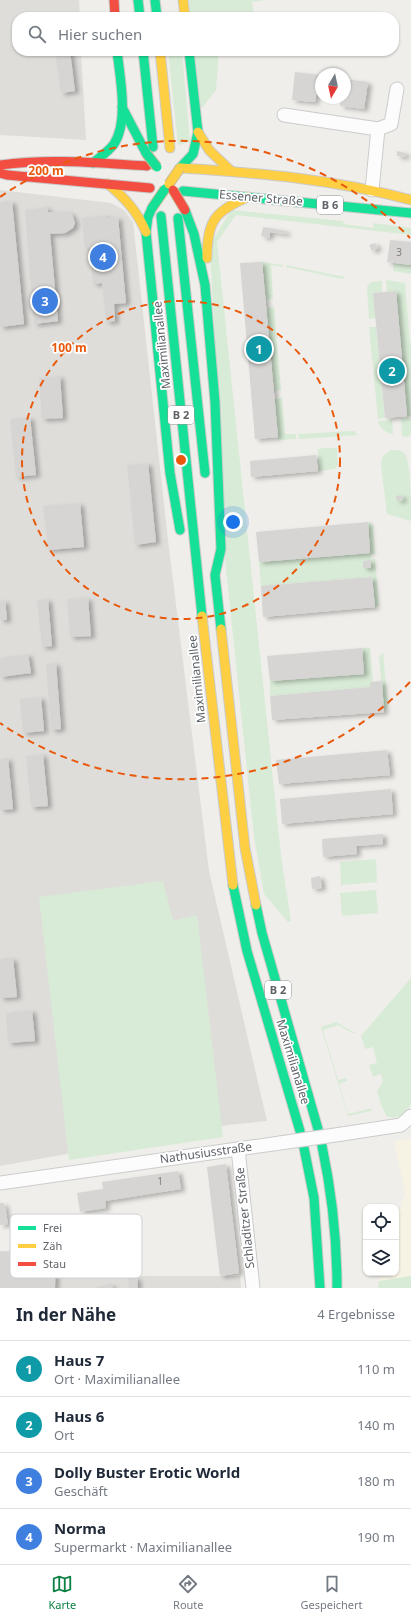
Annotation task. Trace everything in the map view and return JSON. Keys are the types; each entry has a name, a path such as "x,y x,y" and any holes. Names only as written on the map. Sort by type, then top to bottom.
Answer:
{"main road":[{"path":"114,0 115,12"},
{"path":"138,0 139,12"},
{"path":"155,0 156,12"},
{"path":"184,0 185,12"},
{"path":"93,163 109,150 118,136 122,107 118,56"},
{"path":"143,56 150,150"},
{"path":"161,56 170,148"},
{"path":"182,540 170,473 146,232 148,217 165,180 180,168 193,154 198,132 190,56"},
{"path":"122,107 150,150 165,180 185,210 194,234 205,285 215,402 220,541 215,575"},
{"path":"198,132 209,150 231,171"},
{"path":"0,165 13,162 48,161 148,166"},
{"name":"Essener Straße","path":"180,168 231,171 321,180 372,190 411,200"},
{"path":"0,173 7,175 150,188"},
{"path":"108,184 130,203 139,214 146,232"},
{"name":"Essener Straße","path":"183,191 411,212"},
{"path":"205,285 209,229 217,215 226,208 248,197"},
{"name":"Maximilianallee","path":"161,216 202,614 233,889 247,951 300,1132"},
{"name":"B 2","path":"178,218 205,480"},
{"name":"B 2","path":"211,539 245,848 262,933 318,1129"},
{"path":"188,577 191,592 202,614"},
{"path":"322,1146 335,1222 338,1263 337,1288"},
{"path":"304,1148 314,1198 320,1288"}],"street":[{"path":"284,115 378,128 391,124 397,89"},
{"path":"372,190 378,128"},
{"name":"Nathusiusstraße","path":"0,1183 391,1128 401,1125 411,1117"},
{"name":"Schladitzer Straße","path":"238,1149 253,1288"}],"shaded area":[{"path":"0,0 79,0 80,12 12,12 12,56 81,56 86,140 0,135"},
{"path":"0,190 111,203 124,210 133,222 168,540 209,871 267,1121 228,1125 0,1166"},
{"path":"411,1139 411,1276 379,1281 380,1276 399,1276 399,1212 405,1193 394,1141"},
{"path":"0,1270 10,1271 10,1278 240,1276 241,1288 0,1288"}],"green space":[{"path":"189,0 265,0 252,2 254,12 190,12"},
{"path":"169,56 182,56 190,142 178,145"},
{"path":"195,56 219,56 216,90 201,109"},
{"path":"231,210 343,221 344,224 373,228 374,223 411,228 411,235 236,215 217,242 281,856 291,921 288,922 264,894 254,837 225,559 210,245"},
{"path":"262,262 283,265 283,267 271,265 273,299 266,300"},
{"path":"394,263 411,265 411,274 393,271"},
{"path":"286,265 345,277 342,279 286,267"},
{"path":"386,280 405,283 411,343 411,417 407,416 396,291 387,292"},
{"path":"382,281 382,292 374,293 376,318 369,319 367,287 371,282"},
{"path":"274,307 281,390 274,391 266,308"},
{"path":"369,327 376,327 385,418 378,419"},
{"path":"282,398 285,434 296,434 296,439 278,440 274,399"},
{"path":"401,419 411,419 411,434 408,437 402,436"},
{"path":"392,420 393,434 383,430 378,421"},
{"path":"354,431 358,435 299,439 298,434"},
{"path":"321,448 337,448 338,465 335,469 319,471 318,450"},
{"path":"391,450 402,452 405,454 407,459 410,486 411,521 387,514 381,464 383,456"},
{"path":"368,522 373,526 375,554 371,554 371,559 375,559 379,605 375,607 372,577 261,586 259,562 370,553"},
{"path":"362,648 370,648 373,682 370,682 370,687 270,696 270,681 363,674"},
{"path":"383,652 388,706 384,712 379,658"},
{"path":"376,859 377,882 341,885 340,862"},
{"path":"163,881 173,921 197,915 223,1137 69,1160 39,897"},
{"path":"376,890 378,913 342,916 340,893"},
{"path":"411,978 411,1104 401,1115 396,1117 387,1117 381,1105 377,1091 383,1082 381,1074 373,1077 369,1065 377,1063 373,1047 365,1049 361,1036"},
{"path":"336,1022 355,1033 352,1033 338,1025 323,1030 338,1080 346,1078 347,1081 339,1084 348,1114 372,1108 371,1111 348,1116 321,1027"},
{"path":"411,1276 411,1288 378,1288 379,1281"}],"building":[{"path":"56,56 71,56 75,91 61,93"},
{"path":"295,72 315,74 315,102 292,100"},
{"path":"351,80 368,82 364,109 340,106 340,104 351,104"},
{"path":"397,151 406,153 405,157 397,156"},
{"path":"12,201 24,324 0,327 0,202"},
{"path":"48,207 48,212 68,212 72,214 75,223 73,228 65,233 50,234 58,321 34,324 25,210"},
{"path":"107,215 107,218 118,217 126,303 114,304 115,321 106,322 102,283 93,284 90,248 85,249 82,218"},
{"path":"263,227 287,231 286,234 270,232 269,238 261,236"},
{"path":"390,240 411,242 411,265 387,262"},
{"path":"375,243 378,248 372,251 369,245"},
{"path":"262,262 278,437 255,439 240,263"},
{"path":"396,291 407,416 385,418 373,293"},
{"path":"60,376 63,418 42,419 39,378"},
{"path":"30,417 36,475 16,477 10,419"},
{"path":"316,455 318,471 251,477 250,461"},
{"path":"148,463 156,542 135,545 127,465"},
{"path":"402,495 403,500 397,501 396,496"},
{"path":"80,503 84,547 48,550 43,506"},
{"path":"368,522 370,553 259,562 256,532"},
{"path":"371,560 371,568 363,568 363,561"},
{"path":"372,577 375,607 263,617 261,586"},
{"path":"88,598 91,636 70,637 67,599"},
{"path":"48,599 52,646 42,647 37,600"},
{"path":"5,600 7,620 0,620 0,601"},
{"path":"362,648 364,674 270,681 267,656"},
{"path":"28,654 31,673 0,677 0,658"},
{"path":"56,663 61,729 51,730 46,664"},
{"path":"382,681 384,712 272,720 270,696 370,687 370,682"},
{"path":"41,697 44,731 23,733 20,699"},
{"path":"387,750 390,775 279,784 276,760"},
{"path":"43,754 48,806 31,807 26,756"},
{"path":"8,758 13,809 0,810 0,759"},
{"path":"391,789 393,814 282,824 280,799"},
{"path":"383,834 383,844 356,846 357,854 323,857 322,839"},
{"path":"320,876 322,888 312,889 311,878"},
{"path":"13,958 17,997 0,998 0,959"},
{"path":"32,1010 35,1041 8,1043 6,1013"},
{"path":"226,1164 239,1273 220,1276 207,1167"},
{"path":"178,1171 181,1189 105,1201 106,1208 80,1212 77,1193 103,1189 102,1182"},
{"path":"0,1203 4,1203 8,1224 0,1225"},
{"path":"0,1251 10,1252 10,1278 55,1278 55,1288 0,1288"},
{"path":"128,1278 137,1278 138,1288 129,1288"},
{"path":"112,1284 113,1288 97,1288 97,1287"}],"traffic: fast":[{"path":"138,0 139,12"},
{"path":"155,0 156,12"},
{"path":"93,163 107,152 114,144 119,134 122,99 118,56"},
{"path":"144,56 153,147"},
{"path":"180,168 193,154 198,132 190,56"},
{"path":"122,107 146,153"},
{"path":"146,153 157,167"},
{"path":"152,208 165,189"},
{"path":"183,191 411,213"},
{"path":"152,208 148,217 146,232 170,473 180,530"},
{"path":"185,210 194,234 205,285 215,402 221,549 215,575 221,629"},
{"path":"161,216 202,616"},
{"path":"178,218 205,473"},
{"path":"233,885 247,951 300,1131"},
{"path":"256,905 262,933 318,1129"},
{"path":"322,1146 329,1181 333,1217 337,1288"},
{"path":"304,1148 314,1198 320,1288"}],"traffic: slow":[{"path":"183,0 184,12"},
{"path":"161,56 170,148"},
{"path":"198,132 209,150 231,171"},
{"path":"180,168 239,172 325,182 411,200"},
{"path":"169,184 180,168"},
{"path":"108,184 130,205 146,232"},
{"path":"207,258 209,235 215,219 227,207 248,197"},
{"path":"202,616 233,885"},
{"path":"221,629 245,848 256,905"}],"traffic: jam":[{"path":"114,0 115,12"},
{"path":"0,165 55,161 147,166"},
{"path":"0,173 7,175 150,188"},
{"path":"173,190 185,210"}],"place":[{"name":"Norma","path":"103,257"},
{"name":"Dolly Buster Erotic World","path":"45,301"},
{"name":"Haus 7","path":"259,349"},
{"name":"Haus 6","path":"392,371"}]}
